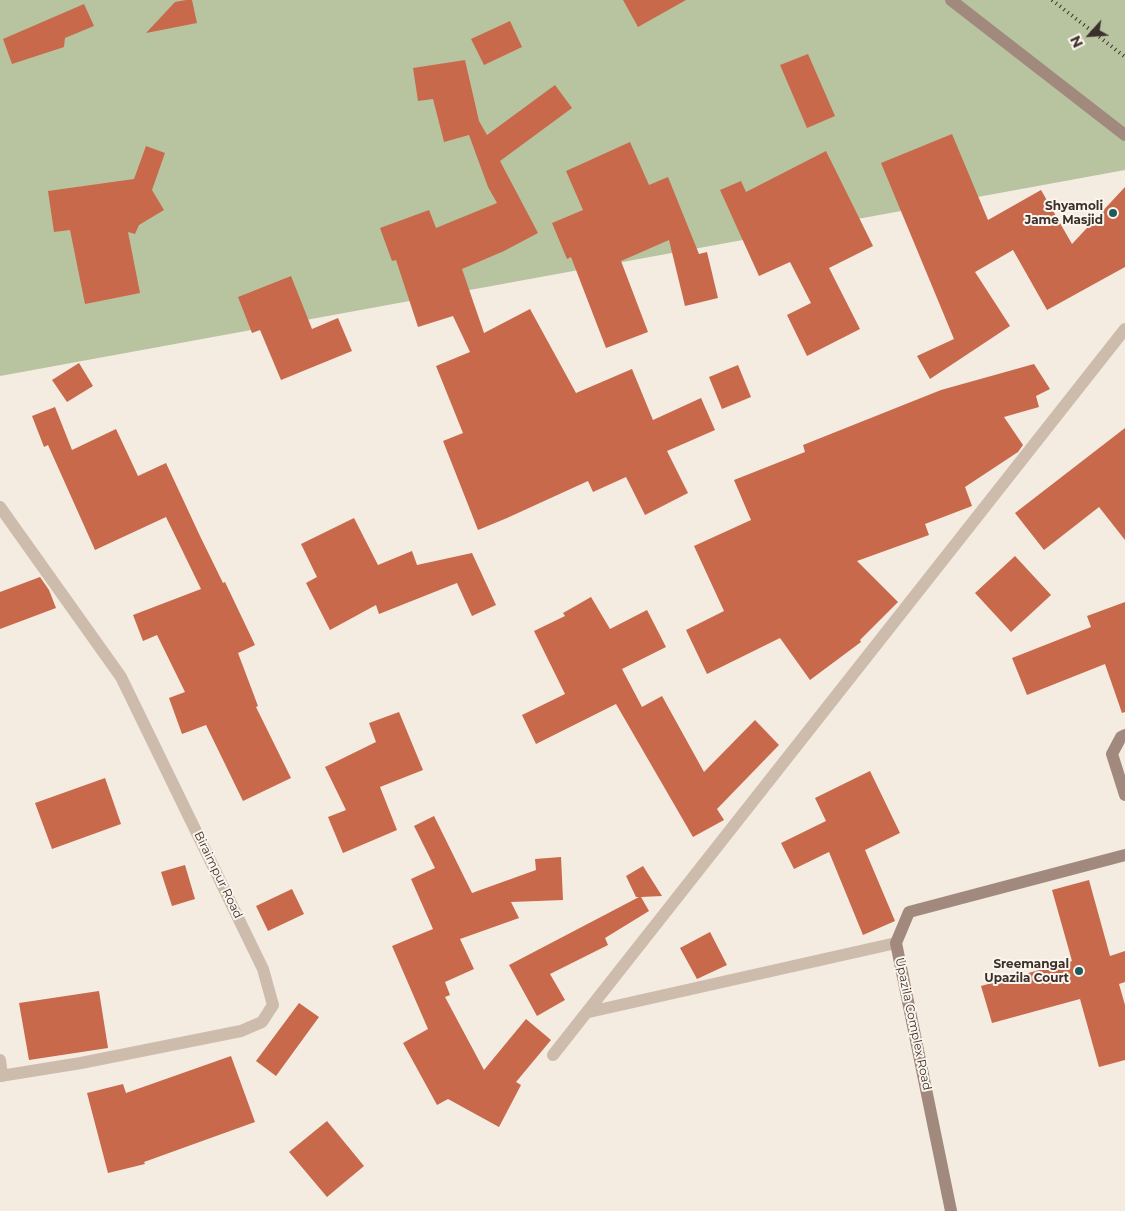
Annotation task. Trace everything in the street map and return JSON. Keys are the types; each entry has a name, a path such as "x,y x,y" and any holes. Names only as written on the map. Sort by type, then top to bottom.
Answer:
{"street":[{"path":"950,0 1125,135"},
{"path":"553,1055 1125,329"},
{"name":"Biraimpur Road","path":"0,507 121,677 264,969 273,1005 262,1022 242,1031 81,1063 1,1076"},
{"path":"1125,735 1121,737 1112,754 1125,795"},
{"name":"Upazila Complex Road","path":"950,1211 896,942 909,912 1125,855"},
{"path":"588,1012 896,942"},
{"path":"0,1060 1,1076"}],"green space":[{"path":"0,0 1125,0 1125,170 0,376"}],"building":[{"path":"192,0 197,23 146,33 175,2"},
{"path":"623,0 686,0 638,27"},
{"path":"84,4 94,26 65,38 64,47 12,64 3,39"},
{"path":"510,21 522,47 484,65 471,39"},
{"path":"808,54 835,116 807,128 780,65"},
{"path":"465,60 479,121 487,135 555,85 572,108 500,161 538,233 504,251 462,269 484,333 530,309 576,393 632,369 653,420 701,398 715,430 667,451 688,493 645,515 626,477 593,492 588,481 478,530 443,441 463,433 436,366 470,352 453,316 418,327 396,260 392,261 380,228 429,210 436,228 497,203 488,187 469,135 444,142 433,99 418,101 413,68"},
{"path":"952,134 988,220 1041,190 1072,244 1125,187 1125,267 1047,310 1013,250 975,272 1010,326 930,379 917,356 954,339 881,163"},
{"path":"630,142 649,185 668,177 699,254 707,252 718,298 685,306 669,240 621,261 648,332 606,348 571,257 567,259 552,223 583,210 566,171"},
{"path":"146,146 165,153 152,190 164,210 139,225 135,234 128,232 140,293 85,304 70,230 54,232 48,191 134,179"},
{"path":"826,151 873,246 829,268 860,329 807,356 787,315 811,303 790,262 759,276 720,190 741,181 746,192"},
{"path":"291,276 312,329 338,318 352,351 281,380 260,330 252,333 238,297"},
{"path":"79,363 93,386 67,402 52,380"},
{"path":"1034,364 1050,389 1036,396 1039,407 1004,417 1023,445 1018,452 965,487 972,506 925,524 929,535 857,561 898,602 860,640 861,642 810,680 780,638 707,674 686,630 724,611 694,546 751,520 734,480 805,452 803,445 941,390"},
{"path":"738,365 751,397 722,409 709,377"},
{"path":"55,407 72,450 116,429 138,476 166,463 200,536 223,583 225,582 255,645 238,653 258,706 256,707 291,778 243,801 206,725 182,734 169,698 185,692 157,635 143,641 133,615 201,589 166,517 95,550 48,445 44,447 32,416"},
{"path":"1125,428 1125,540 1099,507 1044,550 1015,513"},
{"path":"354,518 378,565 412,551 417,565 472,553 496,605 472,616 457,583 379,614 376,605 330,630 306,583 317,577 301,544"},
{"path":"1015,556 1051,595 1011,632 975,593"},
{"path":"40,577 49,590 56,608 0,629 0,592"},
{"path":"591,597 610,629 647,610 666,647 622,669 642,707 662,696 704,772 755,720 779,745 717,809 724,820 693,837 616,704 536,744 522,715 565,694 534,631 565,616 563,613"},
{"path":"1125,602 1125,712 1122,713 1105,664 1027,695 1012,658 1091,627 1087,616"},
{"path":"399,712 423,770 380,787 397,830 343,853 328,817 346,810 325,767 376,742 369,723"},
{"path":"870,771 900,833 865,850 895,921 863,935 829,852 794,869 781,843 826,821 815,798"},
{"path":"105,778 121,824 52,849 35,803"},
{"path":"434,816 472,893 536,870 535,859 561,857 563,900 511,902 519,918 460,939 474,969 445,982 450,995 445,997 484,1070 526,1019 551,1040 516,1082 521,1085 499,1127 448,1099 437,1105 403,1043 428,1029 392,946 433,929 411,879 435,868 414,826"},
{"path":"185,865 195,899 172,906 161,872"},
{"path":"643,866 662,896 641,897 649,911 605,938 608,945 550,974 565,1000 537,1016 509,965 639,897 636,897 626,876"},
{"name":"Sreemangal Upazila Court","path":"1089,880 1110,956 1125,951 1125,982 1119,984 1125,1005 1125,1060 1099,1067 1080,999 992,1023 981,986 1072,961 1052,890"},
{"path":"292,889 304,914 268,931 256,906"},
{"path":"710,932 727,965 697,979 680,948"},
{"path":"99,991 108,1048 29,1060 19,1003"},
{"path":"299,1003 319,1017 276,1076 256,1061"},
{"path":"231,1056 255,1122 144,1162 145,1164 108,1173 87,1093 123,1084 126,1093"},
{"path":"327,1121 364,1166 327,1197 289,1152"}],"railway":[{"path":"1052,0 1125,57"}],"place":[{"name":"Shyamoli Jame Masjid","path":"1113,213"},
{"name":"Sreemangal Upazila Court","path":"1079,971"}]}
